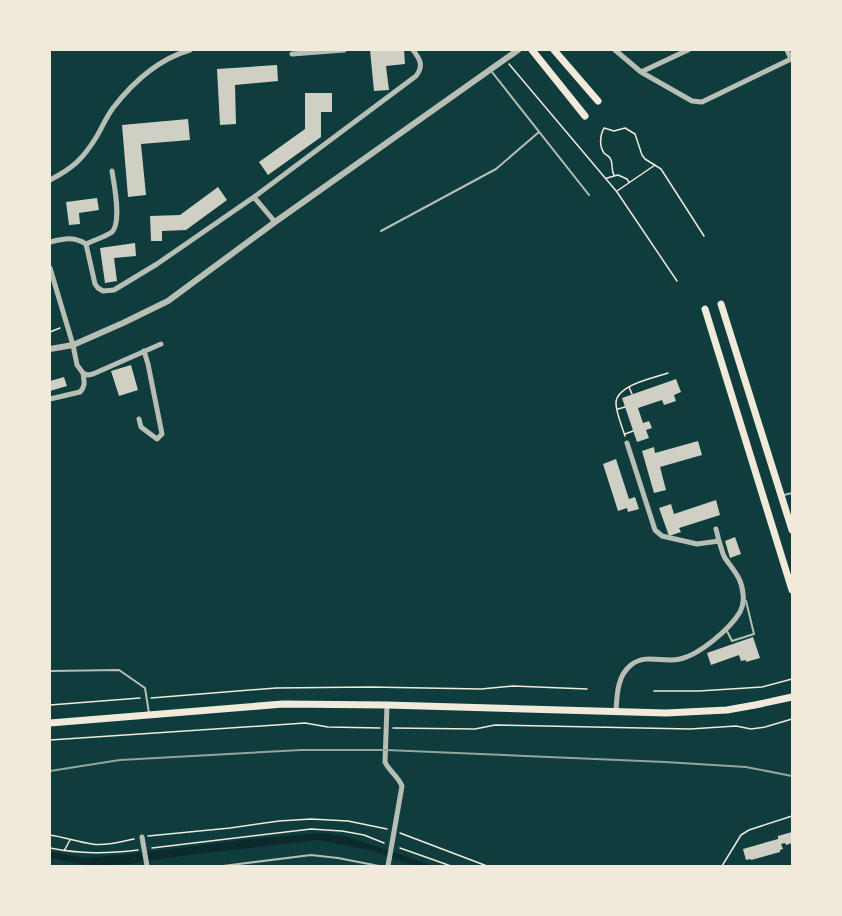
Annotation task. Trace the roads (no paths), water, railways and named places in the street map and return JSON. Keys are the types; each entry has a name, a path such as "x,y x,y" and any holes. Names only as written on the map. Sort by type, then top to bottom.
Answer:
{"main road":[{"path":"532,50 585,116"},
{"path":"556,52 598,101"},
{"path":"721,304 792,530"},
{"path":"705,309 792,590"},
{"path":"50,723 283,704 666,713 727,710 792,697"}],"street":[{"path":"50,180 82,158 112,109 129,89 151,69 190,50"},
{"path":"292,54 345,50"},
{"path":"50,242 75,238 86,244 95,284 103,291 114,290 157,264 254,196 416,76 422,65 413,50"},
{"path":"615,50 641,72 692,101 702,102 791,59 787,50"},
{"path":"641,72 688,50"},
{"path":"50,349 73,345 168,301 514,51"},
{"path":"86,244 111,232 116,224 112,171"},
{"path":"254,196 275,222"},
{"path":"50,268 77,365 83,373 85,384 80,392 50,399"},
{"path":"83,373 93,374 161,344"},
{"path":"139,419 141,427 157,439 162,434 144,351"},
{"path":"627,443 658,534 697,544 719,541"},
{"path":"616,711 621,678 632,664 648,658 671,660 687,657 701,650 726,629 741,610 743,592 736,573 723,554 716,529"},
{"path":"387,705 385,762 402,786 388,867"},
{"path":"142,837 147,867"}],"lane":[{"path":"490,69 590,195"},
{"path":"381,231 496,169 539,132"},
{"path":"781,496 792,493"},
{"path":"726,629 732,641 754,634 743,592"},
{"path":"50,670 119,670 145,688 149,715"},
{"path":"223,867 311,855 379,867"}],"water":[{"path":"322,833 345,836 434,866 416,866 370,850 318,840 130,864 91,866 50,858 50,852 86,858"}],"railway":[{"path":"50,771 120,760 301,750 386,750 746,767 792,776"}]}
